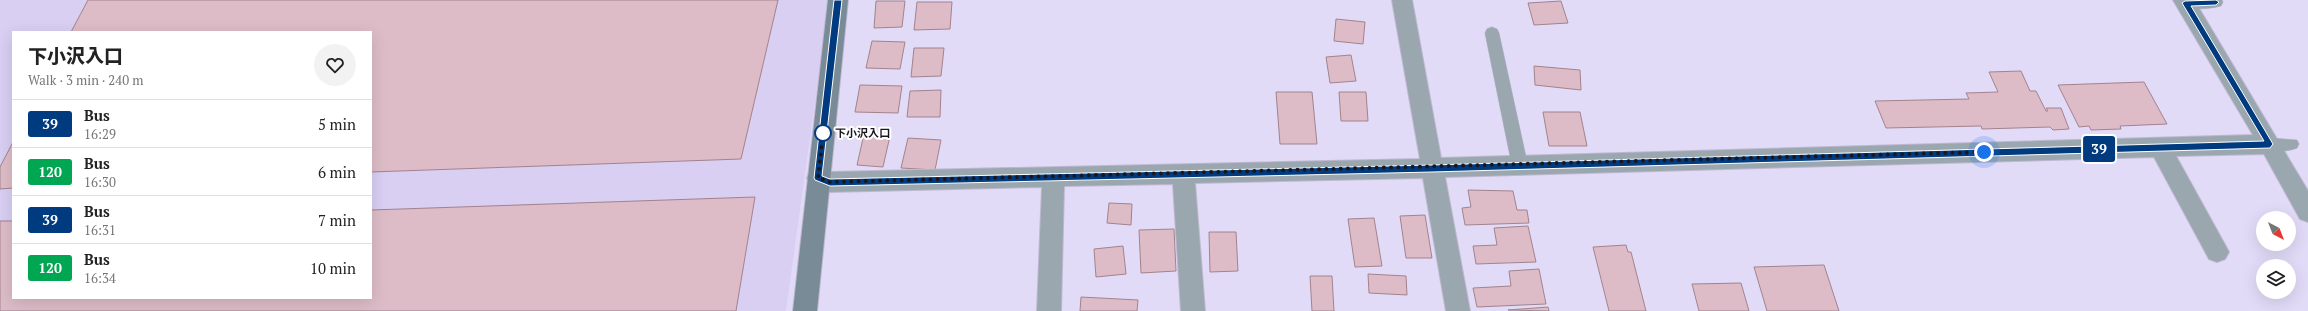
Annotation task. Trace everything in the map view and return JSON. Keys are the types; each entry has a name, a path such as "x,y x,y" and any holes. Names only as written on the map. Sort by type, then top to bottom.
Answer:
{"street":[{"path":"805,311 838,0"},
{"path":"1402,0 1458,311"},
{"path":"2184,2 2270,144 2308,212"},
{"path":"818,178 830,182 1183,174 1520,166 2270,144"},
{"path":"2160,147 2217,252"},
{"path":"1183,174 1193,311"},
{"path":"1049,311 1053,177"}],"lane":[{"path":"2184,2 2216,2"},
{"path":"1492,33 1520,166"},
{"path":"2270,144 2292,144"}],"shaded area":[{"path":"0,0 829,0 786,311 0,311"}],"building":[{"path":"88,0 778,0 741,159 372,172 372,31 72,31"},
{"path":"876,1 905,1 902,27 874,28"},
{"path":"1561,1 1568,23 1534,25 1528,3"},
{"path":"917,2 952,2 950,29 914,30"},
{"path":"1336,19 1365,22 1363,44 1334,41"},
{"path":"872,41 905,42 900,69 866,68"},
{"path":"914,48 944,48 941,76 911,77"},
{"path":"1351,55 1356,81 1330,83 1326,57"},
{"path":"1534,66 1580,70 1581,90 1535,85"},
{"path":"2021,71 2030,91 2036,91 2046,111 2048,111 2046,108 2061,108 2069,129 2053,130 2050,127 1982,129 1981,126 1886,128 1875,101 1969,99 1966,93 1998,92 1989,72"},
{"path":"2144,82 2167,124 2120,126 2121,129 2091,130 2089,126 2079,127 2058,85"},
{"path":"860,85 902,86 898,113 855,112"},
{"path":"941,90 940,117 907,117 910,91"},
{"path":"1276,92 1312,92 1317,144 1280,144"},
{"path":"1339,92 1366,92 1368,121 1341,121"},
{"path":"1543,112 1580,112 1587,146 1549,146"},
{"path":"864,134 890,136 883,167 857,165"},
{"path":"908,138 941,140 935,170 901,168"},
{"path":"12,144 12,188 0,189 0,167"},
{"path":"1468,190 1513,191 1517,210 1527,210 1529,223 1465,225 1462,208 1471,207"},
{"path":"755,197 736,311 0,311 0,221 12,221 12,299 372,299 372,210"},
{"path":"1109,203 1132,204 1131,225 1107,223"},
{"path":"1425,215 1432,258 1406,258 1400,216"},
{"path":"1374,218 1382,266 1355,267 1348,219"},
{"path":"1528,226 1536,262 1476,264 1473,246 1497,245 1494,228"},
{"path":"1174,229 1176,271 1141,273 1139,230"},
{"path":"1209,232 1236,232 1238,271 1210,272"},
{"path":"1626,245 1628,252 1631,252 1646,311 1609,311 1593,247"},
{"path":"1123,246 1126,274 1096,277 1094,249"},
{"path":"1824,265 1839,311 1767,311 1754,267"},
{"path":"1539,269 1546,304 1477,307 1473,288 1511,286 1509,271"},
{"path":"1368,274 1406,276 1407,295 1369,293"},
{"path":"1310,276 1332,276 1334,311 1312,311"},
{"path":"1741,283 1749,311 1699,311 1692,284"},
{"path":"1081,297 1138,300 1137,311 1080,311"},
{"path":"1548,307 1549,311 1508,310"}],"bus line":[{"name":"39","path":"838,0 818,178 830,182 1432,168 2270,144 2185,3 2216,2"}],"place":[{"name":"下小沢入口","path":"823,133"}],"route":[{"path":"823,133 818,178 830,182 1432,168 1984,152"}]}
